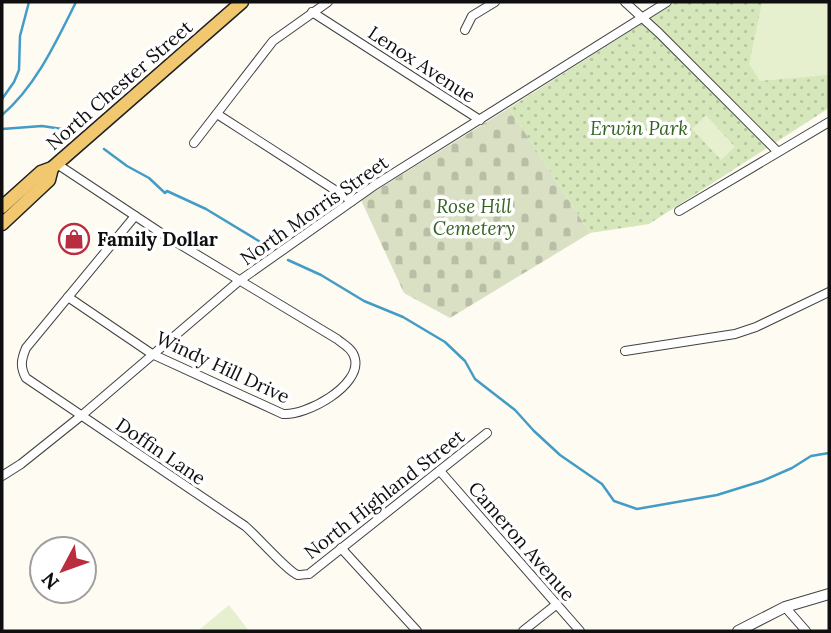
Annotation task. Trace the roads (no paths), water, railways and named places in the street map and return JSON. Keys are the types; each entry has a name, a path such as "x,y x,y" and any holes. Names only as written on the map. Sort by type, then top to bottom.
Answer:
{"main road":[{"name":"North Chester Street","path":"2,207 41,172 55,166 242,2"},
{"name":"North Chester Street","path":"2,224 49,180 55,166"}],"street":[{"path":"194,143 273,41 328,2"},
{"path":"465,30 472,16 495,2"},
{"path":"625,2 778,152"},
{"name":"North Morris Street","path":"2,476 81,416 239,281 352,201 667,2"},
{"name":"Lenox Avenue","path":"312,12 480,120"},
{"path":"217,114 352,201"},
{"path":"679,211 829,122"},
{"path":"55,166 239,281"},
{"path":"68,297 135,216"},
{"name":"Windy Hill Drive","path":"68,297 152,354 270,410 292,415 316,406 338,391 354,370 356,360 351,350 239,281"},
{"path":"625,351 735,334 756,327 829,292"},
{"name":"Doffin Lane","path":"68,297 26,348 21,358 21,369 26,378 245,526 289,571 299,575"},
{"name":"North Highland Street","path":"299,575 309,574 487,433"},
{"name":"Cameron Avenue","path":"440,471 580,631"},
{"path":"341,548 416,631"},
{"path":"738,631 785,607 829,594"},
{"path":"523,631 557,604"},
{"path":"785,607 806,631"}],"waterway":[{"path":"2,99 19,70 20,36 29,2"},
{"path":"2,115 35,77 76,2"},
{"path":"2,129 42,126 62,129"},
{"path":"104,149 149,178 165,193 167,191 206,209 267,246"},
{"path":"288,260 321,275 364,301 403,317 445,342 465,361 475,379 515,410 560,455 602,484 614,501 637,509 717,495 762,481 811,456 829,453"}],"place":[{"name":"Family Dollar","path":"74,239"}],"park label":[{"name":"Erwin Park","path":"639,128"},
{"name":"Rose Hill Cemetery","path":"474,217"}]}
